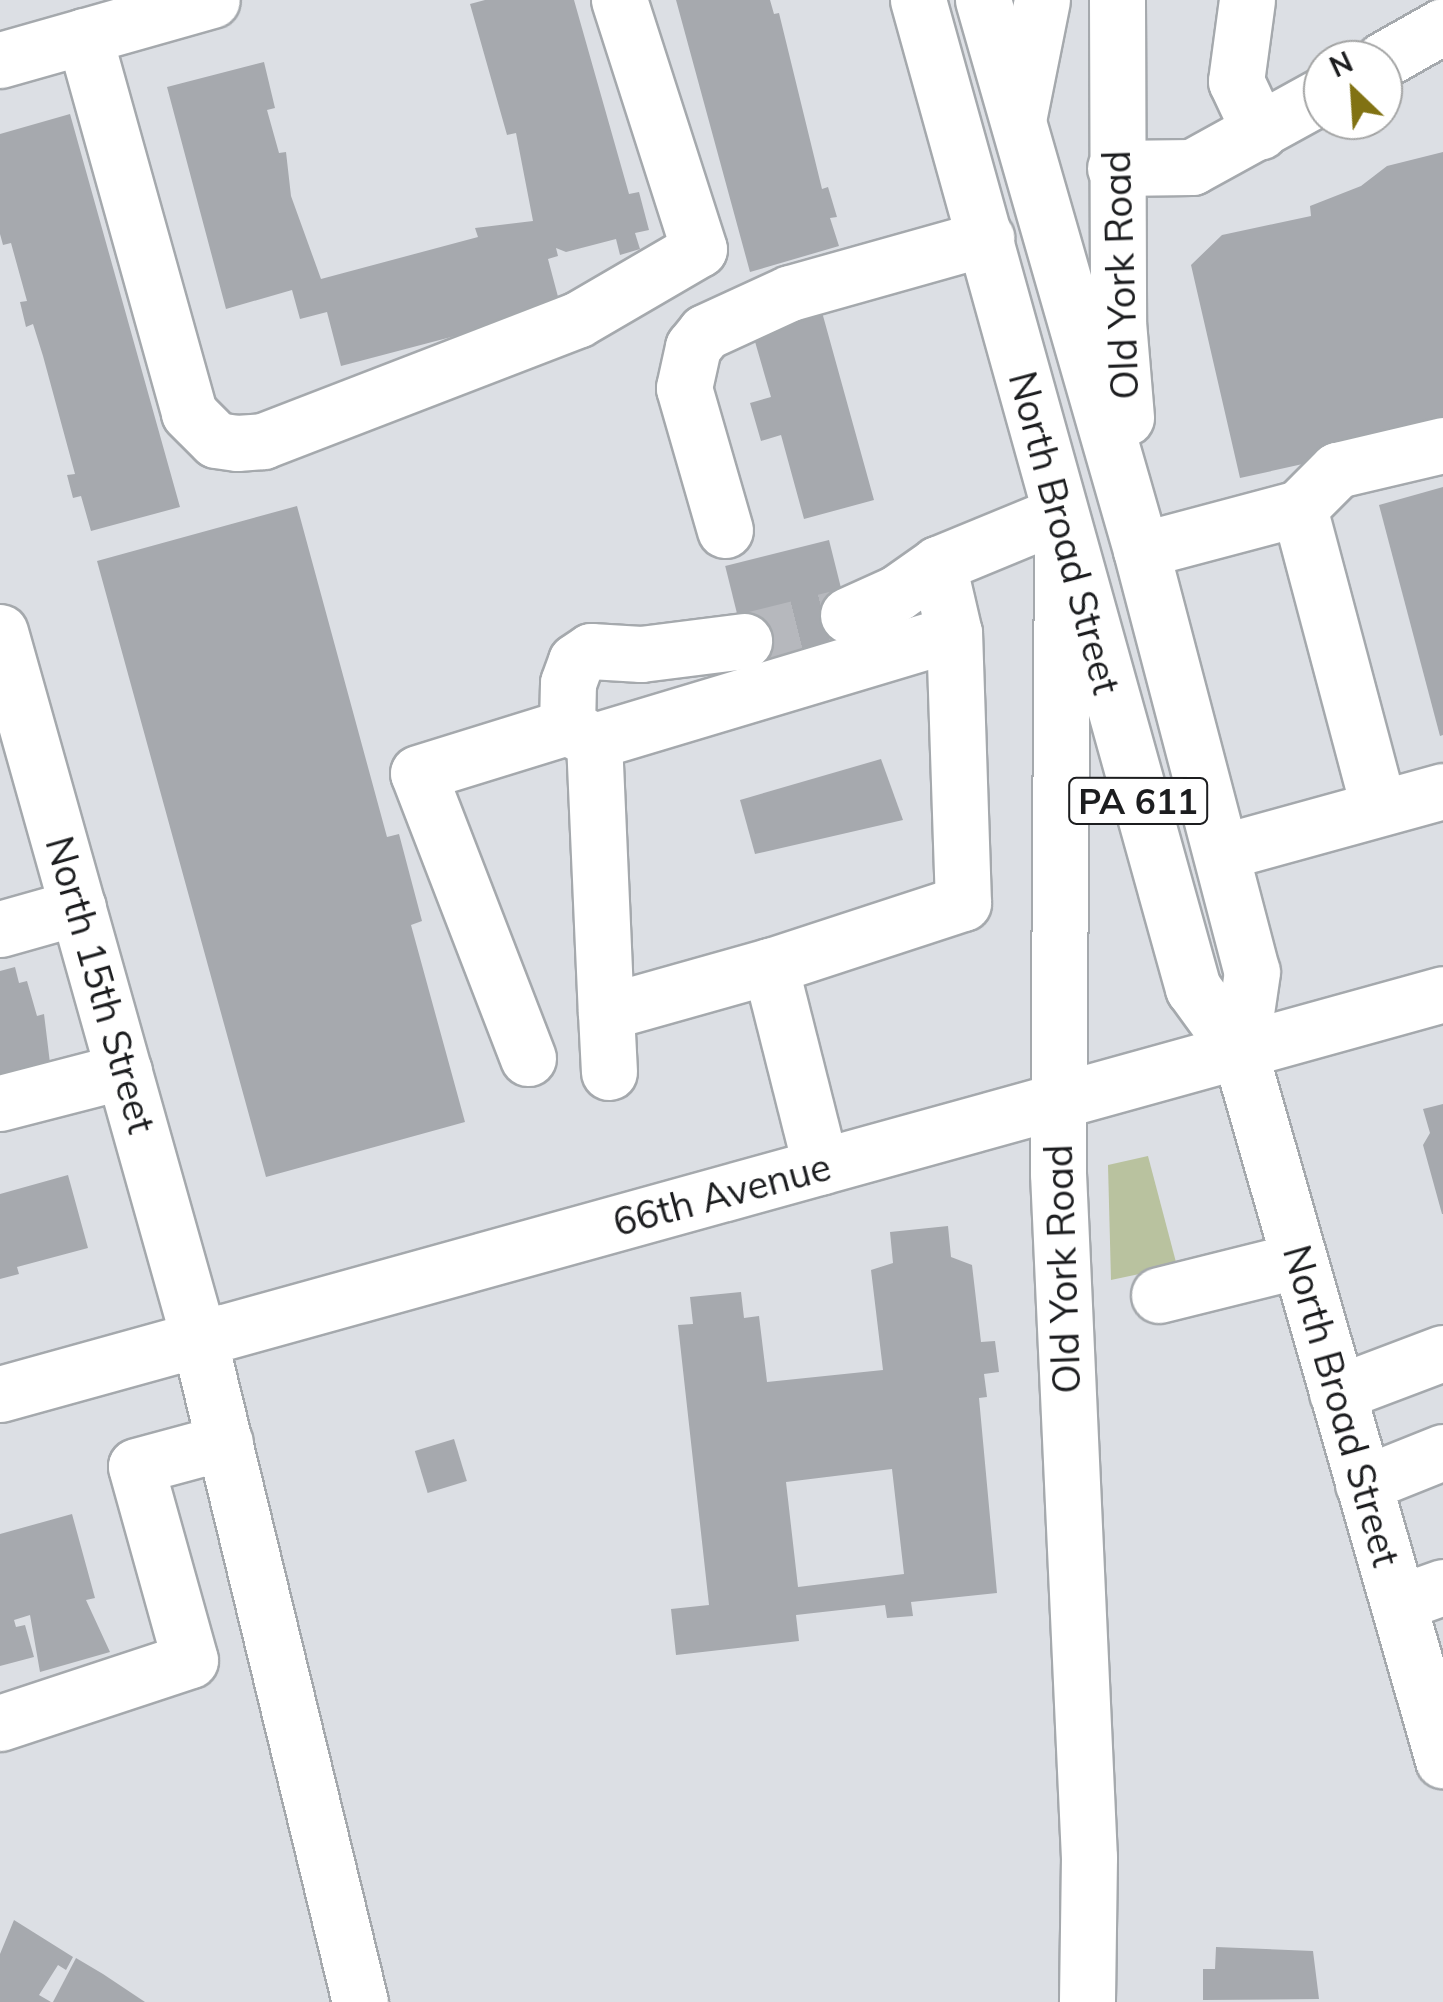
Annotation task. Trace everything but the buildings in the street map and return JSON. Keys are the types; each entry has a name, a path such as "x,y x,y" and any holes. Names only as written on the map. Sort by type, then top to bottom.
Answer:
{"street":[{"path":"0,60 212,0"},
{"path":"84,36 188,414 216,440 238,443 291,430 577,320 699,249 620,0"},
{"name":"North Broad Street","path":"918,0 986,238 1060,526 1192,988 1240,1053 1363,1484 1420,1595 1443,1760"},
{"name":"North Broad Street","path":"983,0 1140,550 1252,972 1240,1053"},
{"name":"PA 611","path":"986,238 1017,126 1042,0"},
{"name":"Old York Road","path":"1117,0 1115,168 1121,373 1140,550"},
{"path":"1247,0 1236,81 1260,132"},
{"path":"1403,49 1443,26"},
{"path":"1115,168 1192,167 1303,107"},
{"path":"724,530 684,388 693,347 706,332 790,293 986,238"},
{"path":"1140,550 1299,508 1337,470 1443,444"},
{"path":"1299,508 1379,808"},
{"path":"848,615 897,593 938,564 1060,526"},
{"name":"Old York Road","path":"1060,526 1057,1104 1089,1857 1087,2002"},
{"path":"606,1012 770,966 963,903 954,633 938,564"},
{"name":"North 15th Street","path":"0,632 13,725 78,907 199,1340 360,2002"},
{"path":"528,1058 418,773 580,734 954,633"},
{"path":"609,1072 580,734 568,683 576,662 591,651 641,654 744,641"},
{"path":"1222,852 1443,790"},
{"path":"0,929 78,907"},
{"path":"770,966 821,1167"},
{"name":"66th Avenue","path":"0,1394 1443,994"},
{"path":"0,1103 124,1071"},
{"path":"1159,1295 1300,1260"},
{"path":"1337,1393 1443,1353"},
{"path":"0,1723 190,1660 136,1466 225,1442"},
{"path":"1363,1484 1443,1452"}],"green space":[{"path":"1148,1156 1177,1266 1111,1280 1108,1165"}],"tunnel":[{"path":"744,641 848,615"}]}
